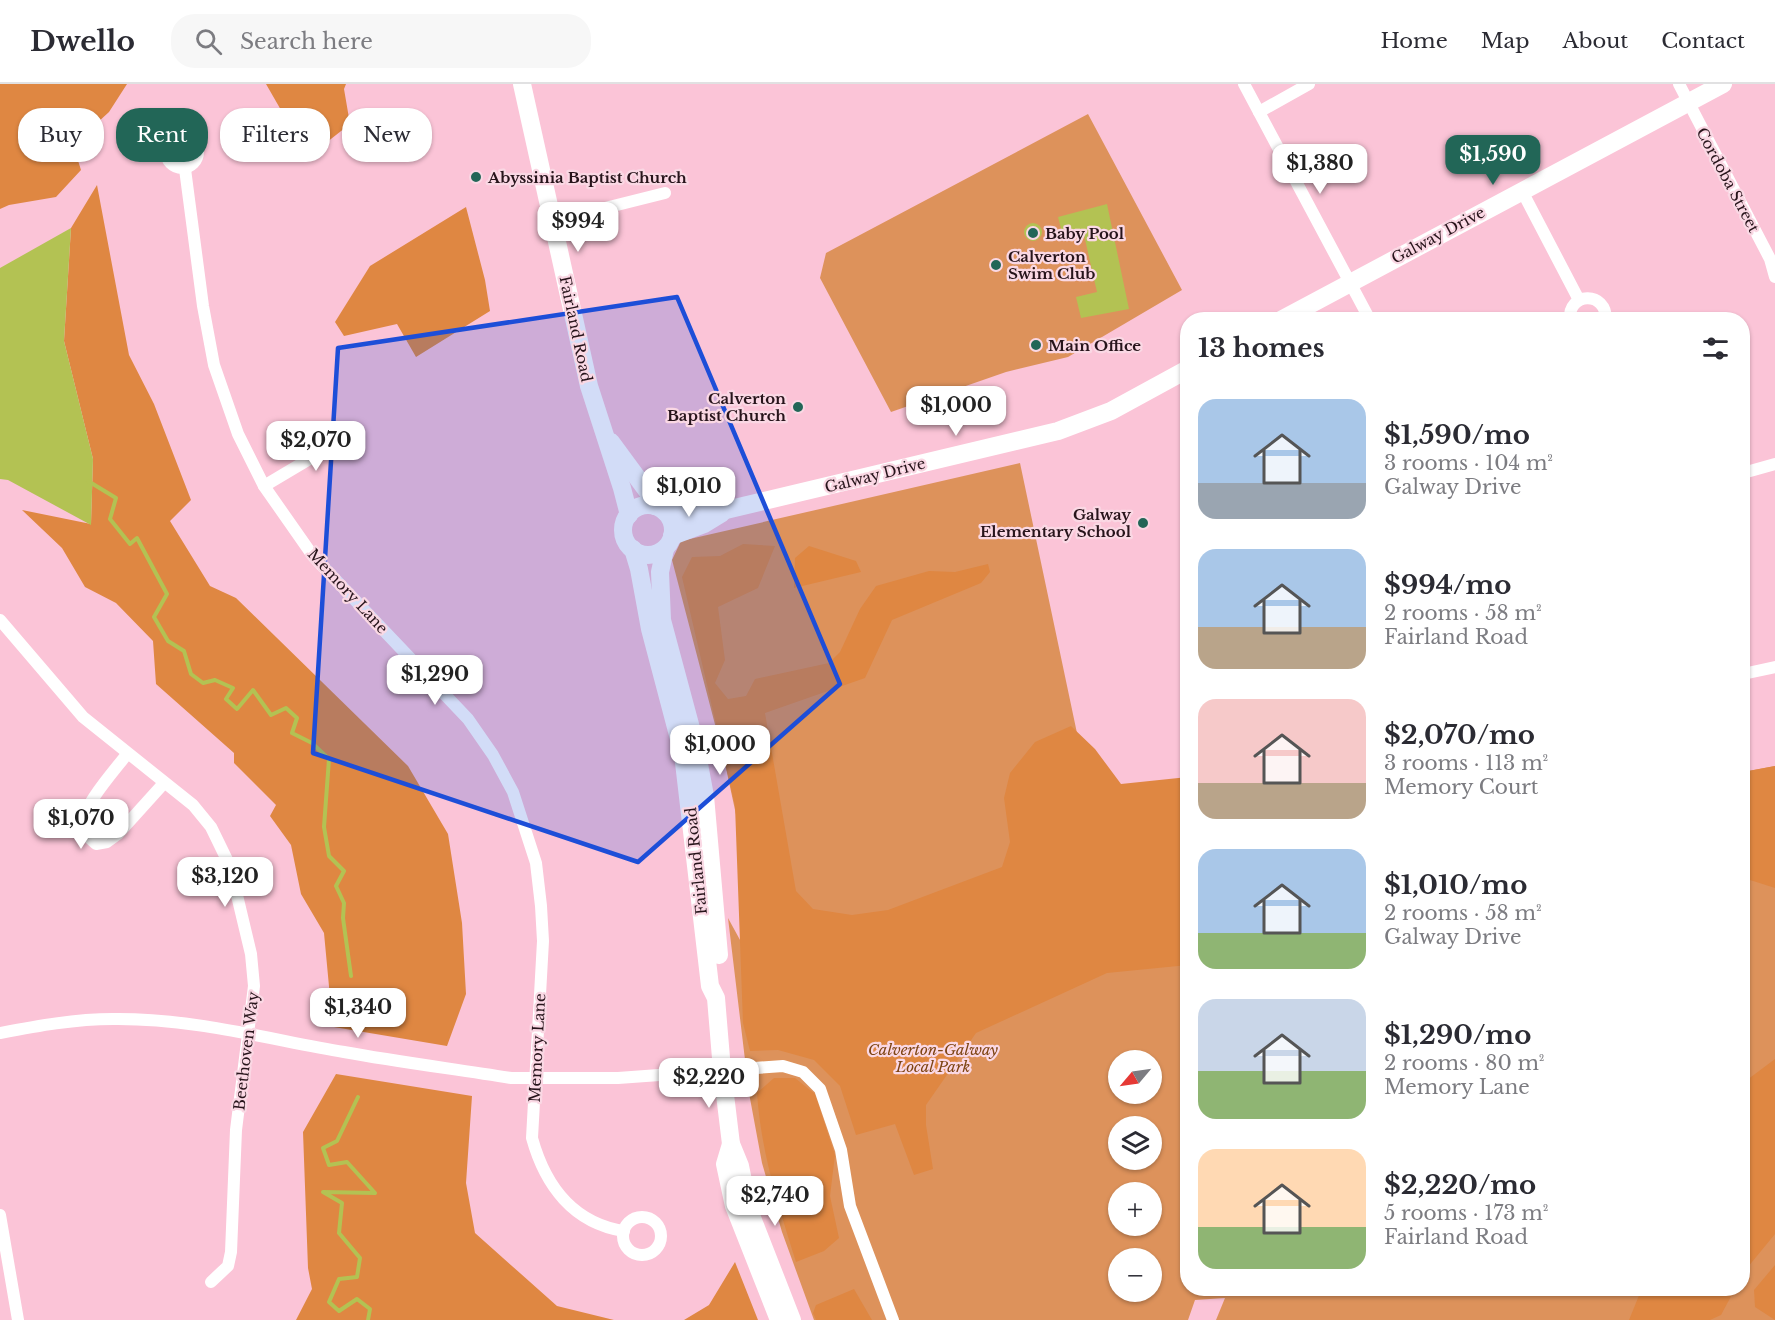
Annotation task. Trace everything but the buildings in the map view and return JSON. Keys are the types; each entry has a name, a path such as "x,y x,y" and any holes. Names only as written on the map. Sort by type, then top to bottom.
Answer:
{"main road":[{"name":"Fairland Road","path":"522,84 589,386 629,515"},
{"name":"Galway Drive","path":"1296,312 1722,84"},
{"name":"Galway Drive","path":"660,509 681,514 726,510 1058,430 1111,411 1180,373"},
{"name":"Fairland Road","path":"603,431 660,509"},
{"path":"639,507 660,509 671,520 669,542 649,555 633,549 625,539 624,533 629,515 639,507"},
{"name":"Galway Drive","path":"669,542 726,510"},
{"name":"Fairland Road","path":"669,542 660,572 662,620 694,743 705,796 722,979 716,998"},
{"name":"Fairland Road","path":"633,549 650,629 683,754 710,986 716,998 722,1070 732,1144 740,1166 749,1210 792,1320"},
{"name":"Fairland Road","path":"732,1144 725,1164 734,1206 778,1320"}],"street":[{"path":"1244,84 1366,312"},
{"path":"1259,111 1310,84"},
{"name":"Cordoba Street","path":"1679,84 1773,258 1775,277"},
{"name":"Memory Lane","path":"185,169 203,306 214,365 238,434 264,486 314,556 468,719 493,755 513,792 536,863 543,941 532,1138 539,1162 551,1185 567,1204 586,1218 609,1229 624,1231"},
{"path":"1522,191 1579,300"},
{"path":"553,221 665,193"},
{"path":"1571,312 1579,300 1584,298 1596,300 1604,308 1605,312"},
{"path":"264,486 353,433"},
{"path":"1750,471 1775,464"},
{"name":"Beethoven Way","path":"0,620 83,717 192,805 211,827 230,866 251,954 254,986 236,1130 231,1252 228,1266 211,1282"},
{"path":"1750,673 1775,668"},
{"path":"127,754 84,813 82,827 96,844 108,842 118,834 164,783"},
{"path":"0,1033 50,1024 112,1019 160,1020 511,1078 618,1078 783,1066 803,1072 820,1089 841,1150 850,1206 893,1320"},
{"path":"0,1215 18,1320"}],"highlighted area":[{"path":"677,297 840,684 638,862 313,753 338,348"}],"green space":[{"path":"0,84 127,84 104,117 104,108 18,108 18,162 78,162 81,170 56,197 9,205 0,209"},
{"path":"266,84 346,84 344,89 347,108 342,108 342,130 330,140 330,108 280,108"},
{"name":"Calverton Swim Club","path":"1088,114 1182,290 1068,357 1006,372 891,412 820,278 826,253"},
{"path":"97,185 129,355 154,404 191,500 170,521 210,586 236,598 408,766 448,834 462,923 466,994 447,1046 322,1025 330,997 324,933 301,894 291,845 270,816 276,805 234,763 234,753 156,684 153,641 116,603 85,587 62,548 22,510 91,524 93,459 64,341 71,228"},
{"path":"466,207 485,280 490,311 416,357 397,324 344,336 335,322 370,266"},
{"name":"Calverton-Galway Local Park","path":"1020,463 1112,899 1180,886 1180,1296 1750,1296 1750,771 1775,766 1775,1320 1216,1320 1225,1298 1195,1300 1188,1320 814,1320 782,1232 762,1163 749,1093 728,918 757,971 769,967 724,759 672,560 681,541"},
{"path":"743,544 775,546 758,588 718,607 725,660 715,683 728,699 746,696 755,679 829,663 840,652 860,609 876,586 929,571 955,572 988,564 990,572 981,583 892,620 865,678 765,713 796,891 813,909 852,915 888,910 1002,867 1010,842 1004,798 1010,773 1035,742 1071,726 1095,749 1121,784 1180,778 1180,966 1107,973 976,1033 926,1105 926,1125 933,1169 914,1175 895,1124 856,1135 840,1086 814,1060 778,1050 750,1051 743,1023 735,806 682,577 692,557 720,556"},
{"path":"809,546 856,561 861,572 794,588 795,558"},
{"path":"1775,766 1775,888 1750,880 1750,771"},
{"path":"1775,1059 1775,1234 1750,1264 1750,1078"},
{"path":"336,1074 472,1096 466,1183 475,1233 557,1306 614,1320 296,1320 312,1289 308,1268 303,1132"},
{"path":"774,1078 795,1078 815,1094 835,1155 830,1196 839,1238 824,1251 796,1262 771,1178 759,1115 757,1093"},
{"path":"735,1262 758,1320 684,1320 709,1305"},
{"path":"1775,1265 1775,1320 1755,1307 1754,1290"},
{"path":"854,1289 872,1320 816,1320 813,1313 816,1305"},
{"path":"1639,1296 1731,1296 1721,1315 1710,1320 1629,1320"}],"shaded area":[{"path":"1107,204 1129,309 1081,318 1076,297 1097,292 1084,235 1064,240 1058,217"},
{"name":"Baby Pool","path":"1033,223 1039,226 1042,232 1039,238 1033,241 1027,238 1024,232 1027,226"},
{"path":"71,228 64,341 93,459 91,525 8,480 0,479 0,268"}],"waterway":[{"path":"88,481 116,498 110,519 130,544 137,538 167,594 154,617 168,641 184,651 191,674 203,683 215,680 233,688 226,699 237,709 253,690 271,715 286,708 297,718 292,733 312,743 329,759 324,827 329,856 344,871 336,886 344,903 343,918 351,976"},
{"path":"358,1097 337,1141 323,1148 329,1165 347,1162 375,1193 323,1192 342,1203 339,1233 360,1258 357,1277 339,1279 329,1302 339,1311 357,1299 370,1309 368,1320"}],"place":[{"name":"Abyssinia Baptist Church","path":"476,177"},
{"name":"Baby Pool","path":"1033,233"},
{"name":"Calverton Swim Club","path":"996,265"},
{"name":"Main Office","path":"1036,345"},
{"name":"Calverton Baptist Church","path":"798,407"},
{"name":"Galway Elementary School","path":"1143,523"}]}
